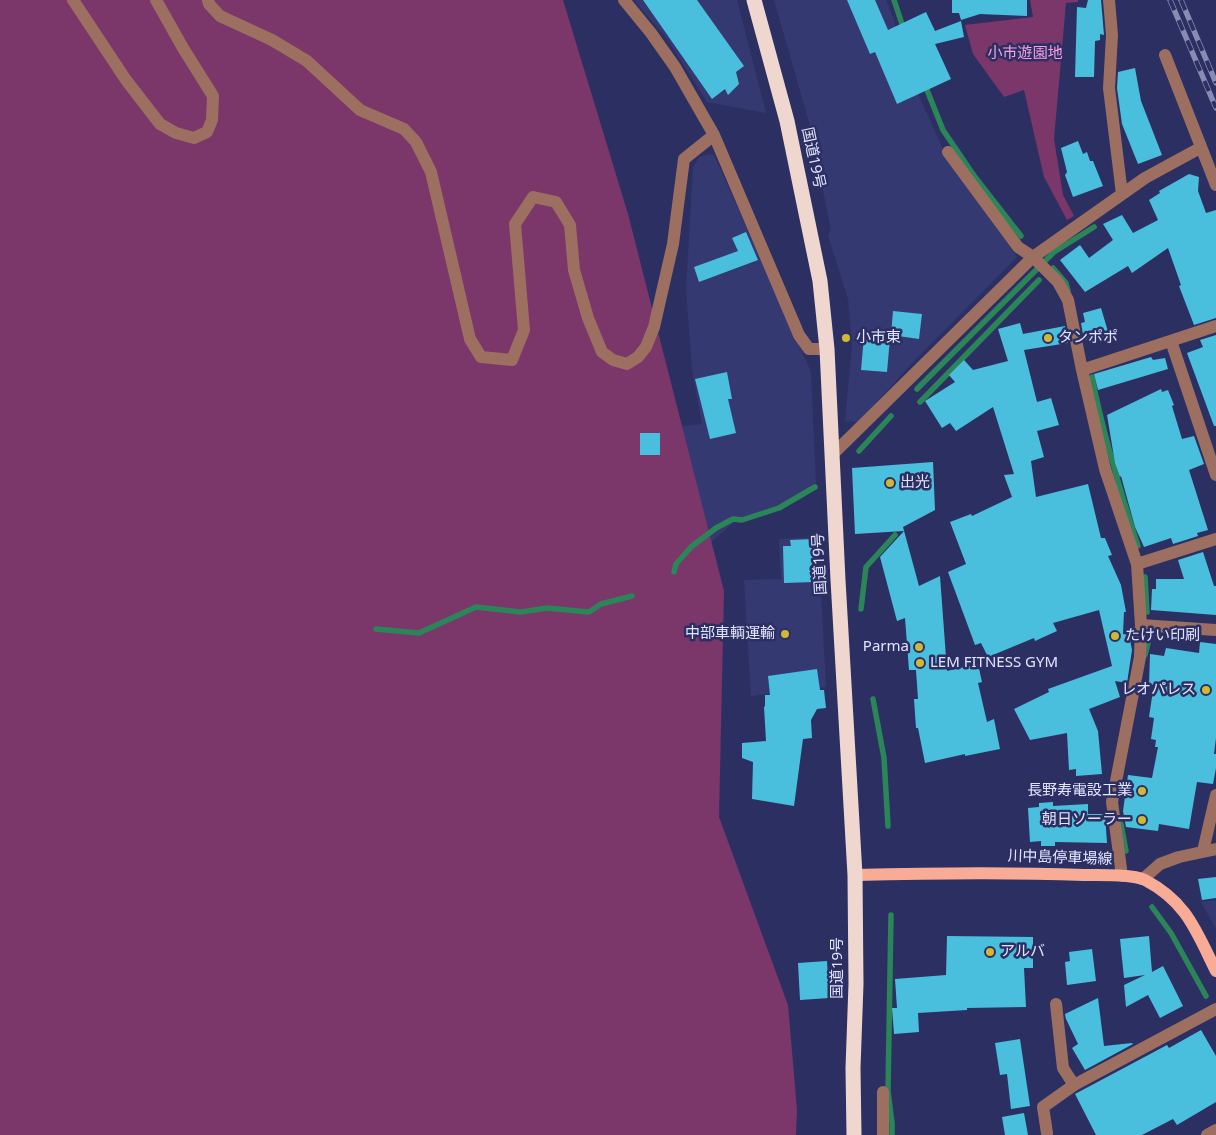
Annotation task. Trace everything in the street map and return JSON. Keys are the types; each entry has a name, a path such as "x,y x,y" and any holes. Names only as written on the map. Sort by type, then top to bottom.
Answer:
{"highway":[{"name":"国道19号","path":"754,0 789,130 820,281 827,349 855,875 854,1135"}],"main road":[{"name":"川中島停車場線","path":"855,875 1015,872 1122,876 1143,879 1172,897 1189,917 1216,971"}],"street":[{"path":"76,3 126,80 160,124 176,133 194,138 208,132 212,120 213,96 156,0"},
{"path":"208,0 209,4 220,16 272,40 307,61 360,110 404,129 416,142 431,172 470,339 481,357 512,360 524,330 515,224 533,197 556,202 570,225 574,270 588,318 602,352 613,360 627,364 638,357 646,347 654,327 673,244 684,159 714,135"},
{"path":"624,0 675,67 714,135 799,335 809,349 827,349"},
{"path":"1109,0 1112,34 1109,88 1122,194"},
{"path":"1165,55 1216,185"},
{"path":"832,455 1039,263 1122,194 1145,178 1200,148"},
{"path":"948,152 1018,247 1039,263 1058,282 1068,300 1105,469 1138,564 1142,625 1140,657 1112,802 1122,876"},
{"path":"1082,370 1216,326"},
{"path":"1171,341 1216,475"},
{"path":"1138,564 1216,539"},
{"path":"1142,625 1216,630"},
{"path":"1203,851 1216,795"},
{"path":"1143,879 1160,864 1179,856 1216,849"},
{"path":"1056,1004 1063,1068 1074,1085"},
{"path":"1047,1133 1043,1107 1074,1085 1216,1009"},
{"path":"883,1135 884,1092"},
{"path":"1207,1135 1216,1130"}],"shaded area":[{"path":"634,0 737,0 766,113 707,102 667,39"},
{"path":"774,0 886,0 894,20 899,52 948,160 1017,257 913,362 859,422 845,421 852,345 848,299 828,235 831,230 809,122"},
{"path":"709,154 714,155 811,372 816,484 772,510 738,519 703,549 636,431 702,424 692,369 686,289 693,168 699,157"},
{"name":"中部車輌運輸","path":"818,537 826,687 751,696 744,580 781,579 779,539"},
{"path":"1216,900 1216,929 1201,902"}],"green space":[{"path":"0,0 563,0 628,214 724,591 719,817 788,1005 797,1110 796,1135 0,1135"},
{"name":"小市遊園地","path":"1030,0 1078,0 1078,2 1066,3 1054,139 1063,195 1074,216 1067,220 1044,177 1024,90 1004,97 973,54 965,25 1033,17"}],"building":[{"path":"643,0 697,0 744,66 736,72 739,84 728,95 725,89 712,99"},
{"path":"847,0 875,0 888,30 926,12 935,31 961,21 964,37 935,44 951,79 897,104 875,52 870,54"},
{"path":"952,0 1027,0 1027,16 980,14 961,20 959,13 952,13"},
{"path":"1088,0 1101,0 1104,35 1100,34 1100,40 1095,41 1094,77 1075,77 1077,7 1086,8"},
{"path":"1135,68 1141,101 1162,155 1138,164 1122,124 1117,88 1118,72"},
{"path":"1078,141 1083,154 1087,152 1090,161 1093,161 1103,186 1073,197 1065,175 1067,172 1061,148"},
{"path":"1189,174 1199,177 1198,191 1206,213 1216,210 1216,318 1194,325 1179,286 1181,285 1168,248 1132,273 1128,266 1085,292 1060,260 1080,245 1089,258 1113,240 1103,224 1122,215 1133,233 1158,220 1149,200 1160,193 1159,191"},
{"path":"746,232 758,260 699,282 694,267 738,251 732,238"},
{"path":"1101,308 1109,335 1084,340 1081,323 1085,322 1083,313"},
{"path":"893,311 922,314 919,339 891,335"},
{"path":"1020,323 1023,334 1065,326 1068,343 1024,350 1037,402 1051,398 1059,425 1037,431 1044,457 1031,461 1036,497 1088,484 1101,538 1105,538 1112,555 1108,556 1121,585 1126,612 1124,612 1123,634 1129,635 1132,650 1127,683 1115,681 1120,697 1089,709 1098,731 1102,774 1076,776 1076,769 1069,770 1067,733 1030,740 1014,709 1049,692 1048,689 1112,666 1099,610 1053,623 1057,631 1035,641 1034,638 988,657 981,643 975,645 948,572 966,564 950,522 971,514 972,516 1012,497 1004,475 1014,474 993,407 956,431 950,423 942,428 925,401 955,382 949,375 964,360 973,370 1008,361 998,329"},
{"path":"1216,335 1216,426 1214,426 1187,353 1203,347 1200,340"},
{"path":"864,336 890,338 887,372 861,370"},
{"path":"1151,357 1153,360 1165,358 1168,369 1098,390 1094,374"},
{"path":"727,372 732,399 728,399 736,433 710,439 695,379"},
{"path":"1161,389 1162,392 1168,390 1174,405 1172,406 1182,439 1194,436 1204,464 1189,470 1208,530 1197,533 1198,536 1173,544 1171,538 1144,547 1135,527 1121,476 1115,463 1107,415"},
{"path":"640,433 660,433 660,455 640,455"},
{"path":"933,462 935,510 903,527 919,586 940,576 947,671 978,664 982,682 978,683 987,722 994,719 1000,749 965,756 965,754 925,763 918,728 916,728 914,699 918,699 916,670 909,670 905,618 897,621 880,557 904,531 855,534 852,468"},
{"path":"814,539 815,582 784,583 783,546 791,546 790,540"},
{"path":"1203,552 1214,586 1216,586 1216,615 1151,610 1152,589 1156,589 1156,579 1184,579 1178,560"},
{"path":"1200,642 1216,644 1216,738 1214,754 1216,754 1216,768 1213,784 1197,782 1189,829 1159,824 1158,831 1126,827 1123,811 1128,775 1152,778 1158,747 1155,747 1156,740 1151,739 1154,718 1149,717 1154,684 1149,686 1150,654 1164,656 1166,648 1199,653"},
{"path":"817,669 820,690 824,690 826,708 817,709 811,720 812,738 803,739 794,806 752,799 753,762 742,758 742,743 766,741 764,707 765,695 770,695 768,676"},
{"path":"1053,802 1053,806 1088,804 1088,814 1105,814 1107,843 1055,842 1055,846 1041,846 1041,841 1030,842 1028,808 1039,807 1039,803"},
{"path":"1216,877 1216,898 1202,900 1198,879"},
{"path":"947,936 1033,937 1033,968 1024,968 1026,1007 967,1008 967,1010 918,1013 919,1032 894,1034 892,1008 897,1008 895,979 946,975"},
{"path":"1149,936 1152,972 1163,966 1183,1006 1160,1018 1148,995 1126,1007 1124,985 1145,975 1124,978 1120,939"},
{"path":"1092,949 1096,981 1067,985 1065,962 1070,961 1069,952"},
{"path":"827,961 829,998 800,1000 798,963"},
{"path":"1098,998 1104,1046 1133,1044 1085,1070 1072,1048 1078,1044 1065,1014"},
{"path":"1201,1030 1216,1056 1216,1102 1177,1125 1173,1119 1142,1135 1096,1135 1075,1094 1167,1045 1169,1048"},
{"path":"1020,1039 1030,1106 1011,1109 1007,1074 1000,1075 995,1043"},
{"path":"1024,1113 1028,1135 1005,1135 1002,1117"}],"waterway":[{"path":"894,0 904,30"},
{"path":"925,85 943,130 975,177 1021,236"},
{"path":"917,389 1054,252 1094,227"},
{"path":"1053,268 1066,283 1068,291"},
{"path":"920,402 1039,280"},
{"path":"1092,377 1112,462 1138,546"},
{"path":"859,451 891,416"},
{"path":"674,572 676,564 691,547 716,528 733,519 742,520 779,508 815,487"},
{"path":"861,609 866,567 895,535"},
{"path":"1145,577 1147,612"},
{"path":"376,629 419,633 476,607 521,612 547,608 589,612 601,604 632,596"},
{"path":"1145,655 1148,643"},
{"path":"873,699 884,758 888,826"},
{"path":"1121,824 1126,851"},
{"path":"1152,907 1171,933 1206,996"},
{"path":"891,915 888,1091 892,1135"}],"railway":[{"path":"1170,0 1216,108"},
{"path":"1181,0 1216,83"}],"place":[{"name":"小市東","path":"846,338"},
{"name":"タンポポ","path":"1048,338"},
{"name":"出光","path":"890,483"},
{"name":"中部車輌運輸","path":"785,634"},
{"name":"たけい印刷","path":"1115,636"},
{"name":"Parma","path":"919,647"},
{"name":"LEM FITNESS GYM","path":"920,663"},
{"name":"レオパレス","path":"1206,690"},
{"name":"長野寿電設工業","path":"1142,791"},
{"name":"朝日ソーラー","path":"1142,820"},
{"name":"アルバ","path":"990,952"}]}
